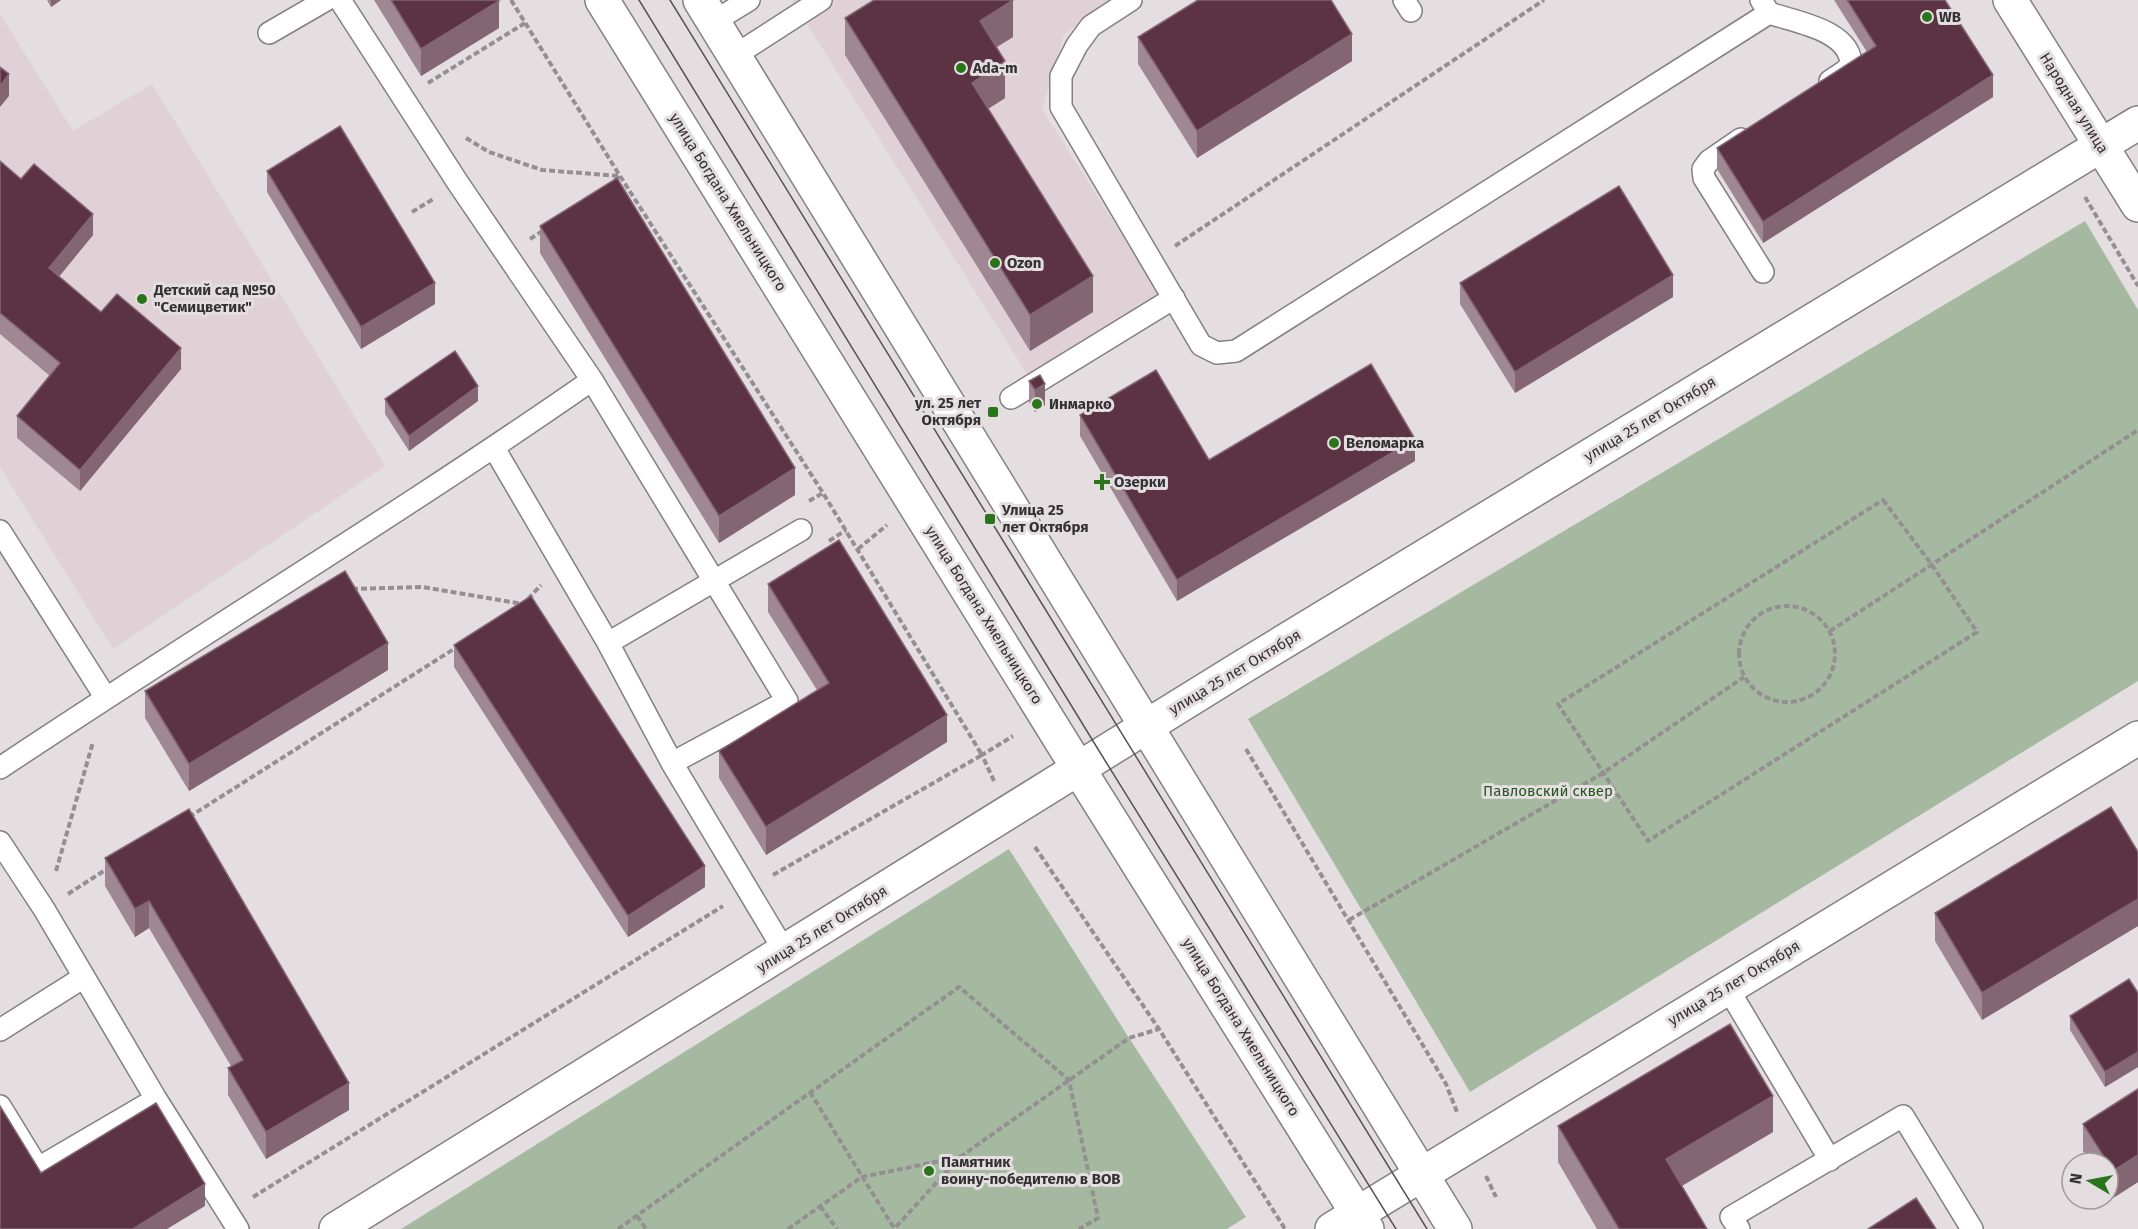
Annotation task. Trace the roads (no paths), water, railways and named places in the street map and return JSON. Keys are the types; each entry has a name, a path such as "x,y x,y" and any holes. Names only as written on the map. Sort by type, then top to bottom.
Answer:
{"main road":[{"name":"улица Богдана Хмельницкого","path":"602,0 1078,768 1352,1224"},
{"name":"Народная улица","path":"2010,0 2138,205"},
{"path":"707,11 1455,1229"},
{"name":"улица 25 лет Октября","path":"336,1229 1146,726 2138,123"},
{"name":"улица 25 лет Октября","path":"1352,1224 1421,1174 1470,1143 2138,738"}],"lane":[{"path":"270,33 326,0"},
{"path":"340,0 592,380 787,701 672,763"},
{"path":"707,11 749,0"},
{"path":"734,56 821,0"},
{"path":"1131,0 1091,26 1077,45 1061,76 1062,107 1201,345 1216,353 1236,351 1765,7 1835,35 1851,57 1851,65 1845,71 1816,90"},
{"path":"1757,129 1708,161 1703,169 1704,178 1763,272"},
{"path":"1011,398 1174,298"},
{"path":"0,768 494,448 592,380"},
{"path":"494,448 608,644 672,763 785,952"},
{"path":"608,644 715,583 801,530"},
{"path":"0,531 106,698"},
{"path":"0,842 44,909 156,1099 233,1220"},
{"path":"0,1030 84,977"},
{"path":"1727,987 1830,1160"},
{"path":"0,1106 38,1168 156,1099"},
{"path":"1739,1229 1731,1217 1903,1116 1972,1229"}],"tram line":[{"path":"639,0 1101,754 1396,1229"},
{"path":"670,0 1427,1229"}],"place":[{"name":"WB","path":"1927,17"},
{"name":"Ada-m","path":"961,68"},
{"name":"Ozon","path":"995,263"},
{"name":"Детский сад №50 \"Семицветик\"","path":"142,299"},
{"name":"Инмарко","path":"1037,404"},
{"name":"ул. 25 лет Октября","path":"993,412"},
{"name":"Веломарка","path":"1334,443"},
{"name":"Озерки","path":"1102,482"},
{"name":"Улица 25 лет Октября","path":"990,519"},
{"name":"Памятник воину-победителю в ВОВ","path":"929,1171"}],"park label":[{"name":"Павловский сквер","path":"1548,791"}]}
